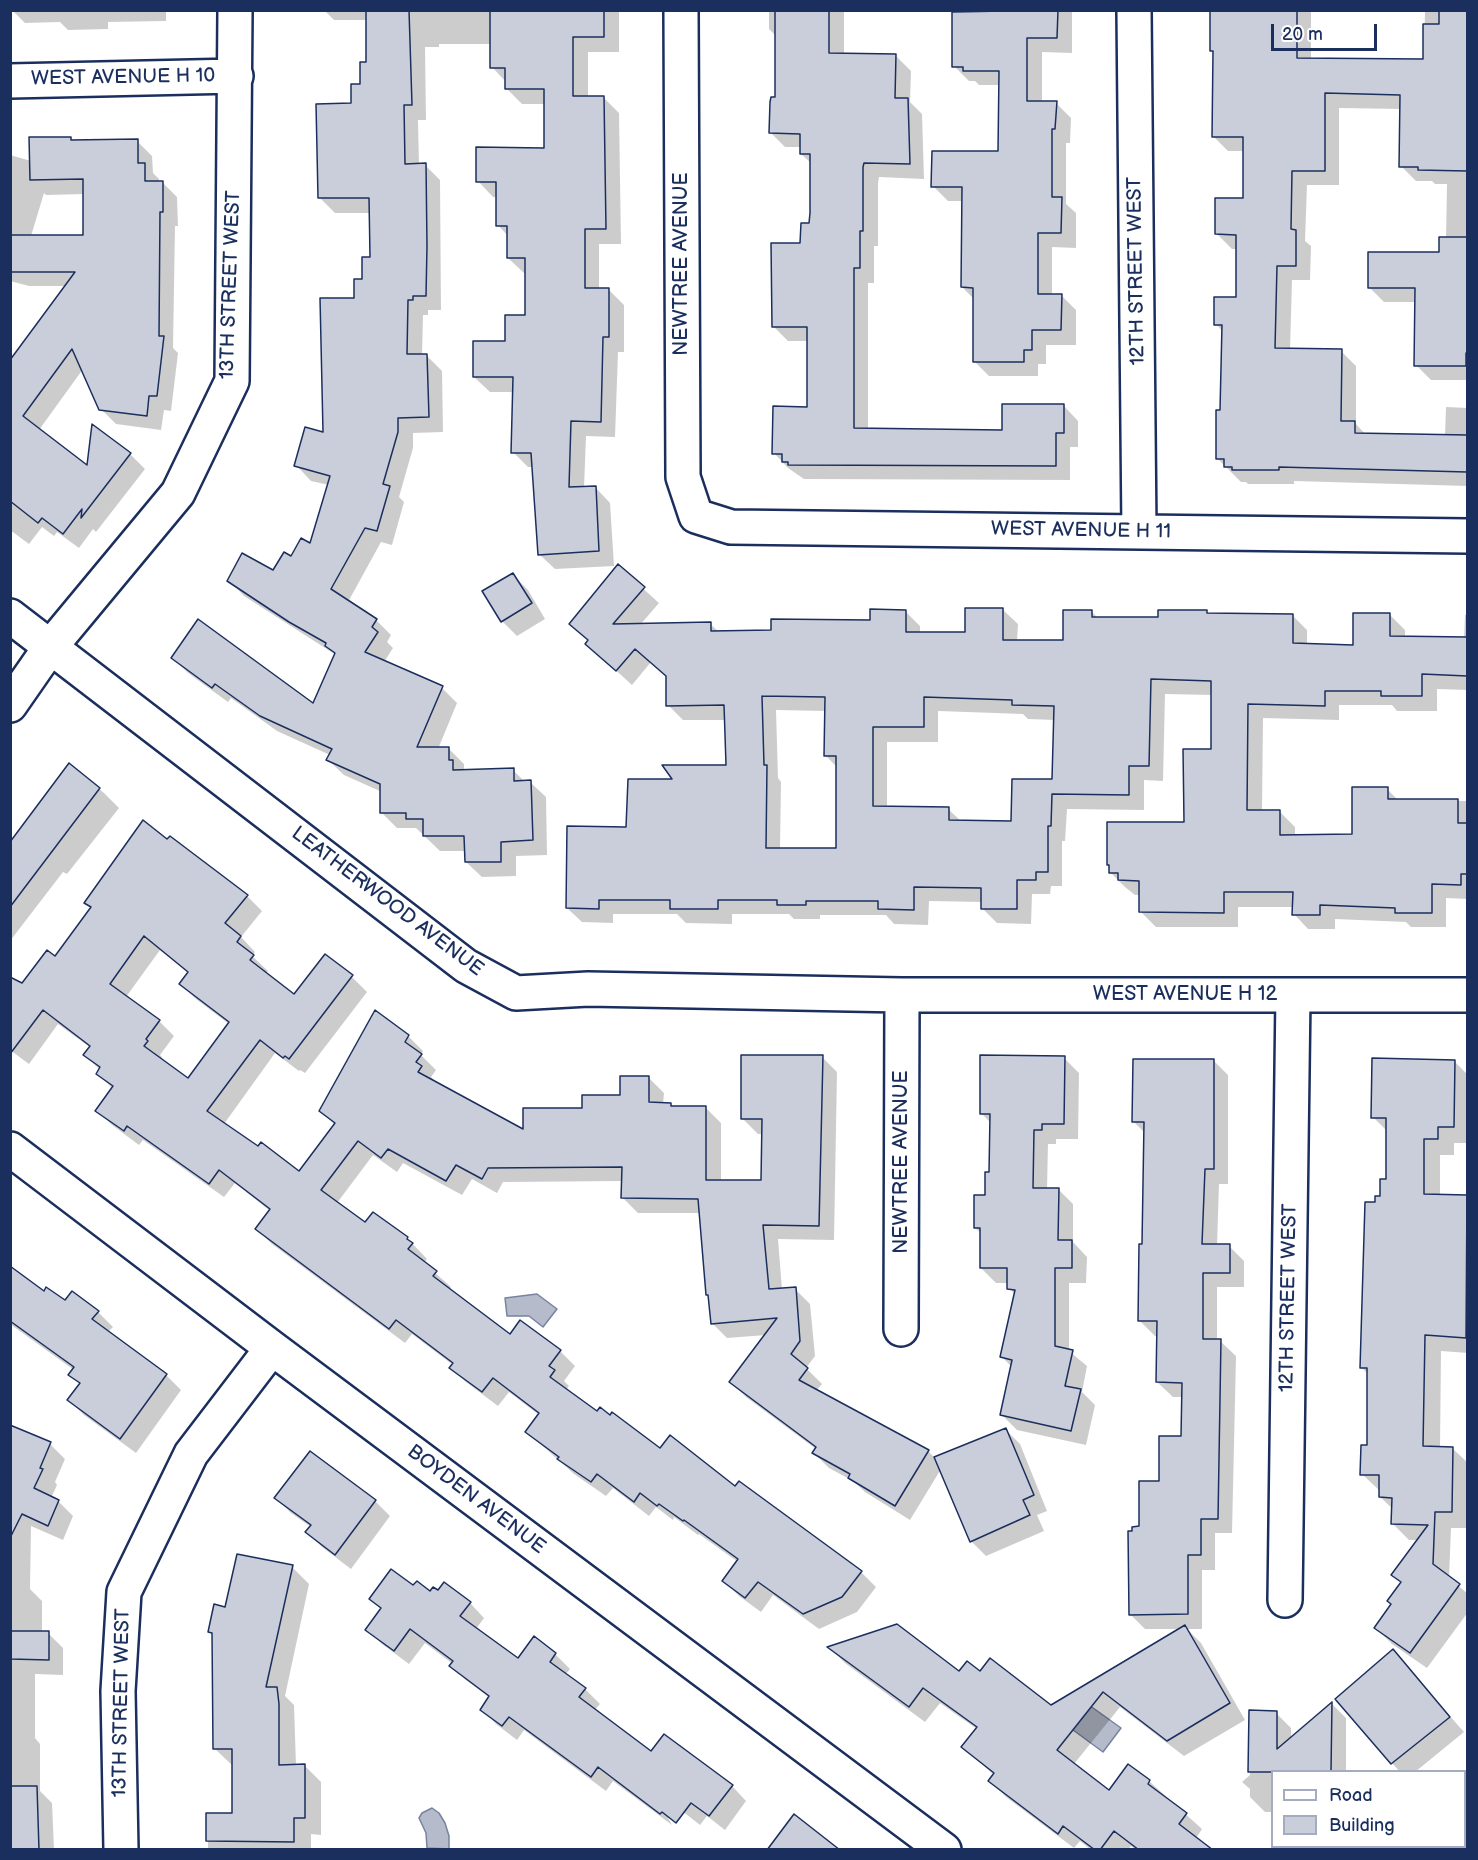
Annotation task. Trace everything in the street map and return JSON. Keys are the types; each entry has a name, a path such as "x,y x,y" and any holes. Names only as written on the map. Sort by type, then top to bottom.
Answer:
{"street":[{"name":"13TH STREET WEST","path":"10,705 51,646 178,493 232,381 235,10"},
{"name":"NEWTREE AVENUE","path":"681,10 683,477 696,516"},
{"name":"12TH STREET WEST","path":"1134,10 1139,531"},
{"name":"WEST AVENUE H 10","path":"10,81 236,76"},
{"name":"WEST AVENUE H 11","path":"696,516 731,527 1467,536"},
{"name":"LEATHERWOOD AVENUE","path":"10,616 466,966 516,993 588,989 902,995"},
{"name":"NEWTREE AVENUE","path":"901,1329 902,995"},
{"name":"WEST AVENUE H 12","path":"902,995 1467,995"},
{"name":"12TH STREET WEST","path":"1285,1600 1293,995"},
{"name":"BOYDEN AVENUE","path":"10,1149 272,1348 944,1850"},
{"name":"13TH STREET WEST","path":"120,1850 118,1691 124,1592 191,1454 272,1348"}],"water":[{"path":"537,1294 557,1309 543,1327 529,1316 507,1316 505,1298"},
{"path":"1075,1695 1121,1728 1103,1752 1069,1727"},
{"path":"432,1808 439,1813 445,1823 449,1836 449,1849 427,1848 426,1833 419,1818 422,1813"}],"building":[{"path":"366,10 409,10 412,105 404,105 405,164 426,163 427,246 426,296 413,296 413,300 408,300 407,354 427,354 429,417 398,418 398,432 383,484 390,486 377,531 365,528 331,589 377,619 372,627 378,632 365,652 443,686 417,747 449,747 449,760 453,760 453,770 514,768 514,781 531,780 533,840 501,842 501,862 465,862 464,836 423,836 423,819 406,819 406,813 380,813 380,784 326,760 332,749 260,716 215,684 212,688 171,658 198,619 313,703 335,653 325,646 326,643 289,622 227,581 242,553 273,570 284,552 291,556 301,538 310,543 330,476 294,466 305,427 323,432 320,298 354,298 354,279 362,279 362,257 370,257 369,198 318,198 316,104 351,103 351,84 360,84 360,62 366,62"},
{"path":"490,10 604,10 604,37 573,37 573,96 604,96 606,229 585,229 585,288 609,288 609,337 603,337 601,422 571,421 569,487 596,486 599,551 538,555 531,453 511,453 513,377 473,377 473,341 505,341 505,315 525,315 525,258 507,258 507,226 496,226 496,182 476,182 476,147 544,148 544,89 505,89 505,68 490,68"},
{"path":"775,10 829,10 829,53 896,54 895,98 908,98 910,164 864,163 863,167 863,231 860,231 860,268 854,268 854,428 1002,430 1002,404 1064,404 1064,433 1056,433 1056,466 788,465 788,462 782,462 782,454 772,454 773,406 807,407 807,327 772,327 771,243 800,243 801,223 809,223 810,213 810,154 800,154 800,134 769,133 770,102 771,97 775,97"},
{"path":"1058,10 1057,38 1027,38 1027,101 1057,101 1055,129 1052,129 1052,197 1062,197 1061,233 1038,233 1038,294 1062,294 1061,330 1032,330 1032,350 1024,350 1024,362 973,362 973,288 961,287 962,187 931,187 932,151 998,151 999,71 963,71 963,67 952,67 952,12"},
{"path":"1210,10 1297,10 1297,58 1423,59 1423,24 1439,24 1439,10 1467,10 1467,171 1418,170 1418,167 1399,167 1400,95 1325,93 1325,171 1292,171 1291,229 1296,230 1296,266 1277,266 1275,348 1342,349 1341,421 1355,421 1355,433 1467,435 1467,472 1279,467 1279,470 1232,470 1232,467 1224,467 1224,459 1216,459 1216,410 1220,410 1222,325 1214,325 1214,297 1236,297 1236,235 1215,234 1215,198 1243,198 1243,137 1212,137 1213,51 1210,51"},
{"path":"29,137 71,137 71,140 138,139 138,163 145,163 145,181 163,181 163,212 160,212 159,336 164,336 157,396 149,396 147,416 99,410 72,349 23,416 87,465 92,424 131,453 81,518 82,509 63,534 42,518 38,523 10,501 10,360 75,272 10,272 10,235 83,235 83,179 30,180"},
{"path":"1439,237 1467,237 1466,366 1414,366 1415,288 1368,288 1368,252 1439,252"},
{"path":"618,564 645,587 613,624 711,622 711,631 771,630 771,619 870,620 870,609 906,610 906,632 965,632 965,608 1003,608 1003,640 1063,640 1063,610 1092,610 1092,617 1158,617 1158,610 1207,610 1207,613 1293,614 1293,643 1353,645 1353,613 1390,613 1390,636 1467,637 1467,676 1422,674 1422,696 1381,696 1381,691 1325,691 1325,706 1248,704 1247,810 1280,810 1280,835 1352,834 1352,787 1388,787 1388,799 1458,799 1458,823 1467,823 1467,874 1461,874 1461,885 1432,884 1432,913 1395,913 1395,908 1320,905 1320,915 1292,915 1293,892 1224,892 1224,913 1139,912 1139,881 1118,880 1118,873 1109,873 1107,822 1184,822 1183,749 1211,749 1211,681 1151,679 1149,766 1129,766 1129,795 1052,794 1051,826 1048,826 1048,872 1036,872 1036,880 1017,880 1017,909 981,909 981,888 914,887 914,910 878,909 878,901 806,901 806,905 777,905 777,900 718,900 718,909 670,909 670,900 599,900 599,909 566,908 567,826 626,827 628,779 672,779 662,765 726,765 724,705 666,706 666,676 635,649 616,671 585,644 588,640 569,624","holes":["762,696 825,697 824,756 836,756 836,848 766,848 767,765 764,765","924,697 1012,700 1012,705 1054,706 1052,779 1012,779 1011,821 949,820 949,807 873,806 873,727 924,727"]},
{"path":"513,573 532,603 501,622 482,591"},
{"path":"69,763 100,788 10,907 10,842"},
{"path":"143,820 167,839 170,836 248,895 225,923 241,936 237,942 254,955 250,960 294,994 325,954 353,975 289,1059 285,1056 283,1058 260,1040 207,1111 258,1146 261,1142 299,1171 335,1123 319,1111 375,1010 409,1035 405,1042 422,1054 416,1062 422,1066 418,1072 523,1129 523,1108 582,1108 582,1095 620,1095 620,1076 649,1076 649,1102 671,1103 671,1106 706,1106 706,1180 761,1180 762,1119 741,1119 741,1055 823,1055 819,1226 763,1225 769,1289 796,1287 800,1341 791,1354 808,1368 799,1380 929,1450 895,1506 848,1478 850,1474 812,1453 816,1447 729,1382 777,1318 711,1324 708,1295 706,1295 698,1199 621,1198 622,1167 488,1168 482,1179 456,1165 446,1181 388,1149 381,1158 358,1141 321,1190 365,1222 373,1212 408,1237 407,1239 413,1243 408,1249 437,1271 433,1276 510,1334 520,1320 561,1350 549,1366 555,1370 550,1377 597,1411 600,1407 610,1415 612,1412 660,1448 670,1435 735,1486 739,1481 862,1571 842,1597 803,1614 758,1582 745,1598 722,1581 738,1559 684,1520 659,1504 657,1506 640,1493 634,1502 597,1474 591,1482 557,1459 559,1457 525,1432 539,1413 493,1378 482,1392 449,1368 453,1363 396,1320 389,1329 255,1229 270,1209 219,1170 209,1184 127,1126 124,1131 95,1111 113,1086 96,1074 100,1067 83,1055 90,1046 43,1010 10,1054 10,977 22,983 47,950 55,956 91,907 84,903","holes":["144,936 188,972 179,984 229,1022 188,1078 144,1046 148,1041 146,1039 160,1020 110,984"]},
{"path":"980,1055 1065,1056 1064,1124 1042,1124 1042,1130 1034,1130 1033,1188 1059,1188 1058,1240 1072,1240 1072,1268 1055,1268 1055,1346 1073,1350 1065,1386 1081,1389 1071,1431 1000,1415 1012,1360 1000,1357 1015,1290 1007,1289 1007,1268 980,1268 980,1228 974,1228 974,1195 985,1195 985,1172 989,1172 990,1114 980,1114"},
{"path":"1372,1058 1455,1060 1454,1127 1438,1127 1438,1139 1424,1139 1424,1194 1467,1195 1466,1338 1425,1335 1423,1446 1453,1447 1452,1512 1435,1512 1433,1564 1460,1584 1410,1653 1374,1628 1391,1604 1387,1601 1401,1582 1391,1575 1428,1525 1391,1524 1392,1498 1379,1497 1379,1475 1360,1475 1361,1445 1367,1445 1367,1368 1360,1368 1365,1202 1375,1202 1375,1196 1380,1196 1380,1179 1386,1179 1386,1118 1371,1118"},
{"path":"1133,1059 1214,1059 1214,1169 1205,1169 1202,1244 1230,1244 1230,1273 1203,1273 1203,1339 1221,1339 1218,1519 1201,1519 1201,1555 1188,1555 1188,1614 1129,1615 1128,1531 1132,1531 1132,1527 1139,1526 1139,1481 1159,1481 1159,1436 1181,1436 1182,1383 1156,1382 1157,1321 1138,1321 1144,1122 1132,1122"},
{"path":"10,1266 44,1291 46,1287 65,1300 72,1291 99,1311 92,1319 167,1374 120,1439 67,1400 80,1383 68,1375 74,1367 10,1321"},
{"path":"10,1425 51,1442 40,1468 43,1469 34,1488 59,1500 48,1526 22,1514 10,1538"},
{"path":"1006,1428 1034,1495 1023,1500 1030,1515 970,1542 934,1457"},
{"path":"310,1451 376,1500 335,1555 305,1532 311,1525 274,1498"},
{"path":"237,1554 293,1565 266,1687 277,1687 279,1765 305,1764 305,1818 294,1818 294,1842 206,1841 206,1813 232,1813 232,1749 213,1749 212,1633 208,1632 214,1604 225,1607"},
{"path":"391,1569 413,1585 417,1581 430,1591 433,1587 438,1590 444,1582 471,1602 460,1616 518,1658 534,1636 556,1653 550,1662 586,1688 579,1697 651,1751 664,1734 733,1785 709,1816 691,1803 676,1823 662,1812 660,1814 598,1767 591,1777 509,1717 502,1726 480,1710 489,1696 449,1666 453,1661 410,1629 394,1651 365,1630 381,1608 369,1599"},
{"path":"897,1624 959,1671 967,1661 980,1671 990,1658 1051,1705 1185,1625 1230,1703 1167,1741 1103,1692 1057,1750 1109,1790 1128,1764 1150,1780 1148,1784 1187,1813 1179,1824 1213,1850 1139,1850 1114,1831 1100,1850 1095,1850 1063,1826 1058,1834 988,1781 994,1773 961,1747 977,1727 923,1688 909,1707 827,1647"},
{"path":"10,1631 49,1631 49,1660 10,1659"},
{"path":"1393,1649 1450,1717 1391,1764 1335,1699"},
{"path":"1332,1702 1331,1770 1248,1772 1249,1710 1277,1711 1277,1749"},
{"path":"10,1786 37,1786 39,1850 10,1850"},
{"path":"794,1814 840,1850 767,1850"}]}
